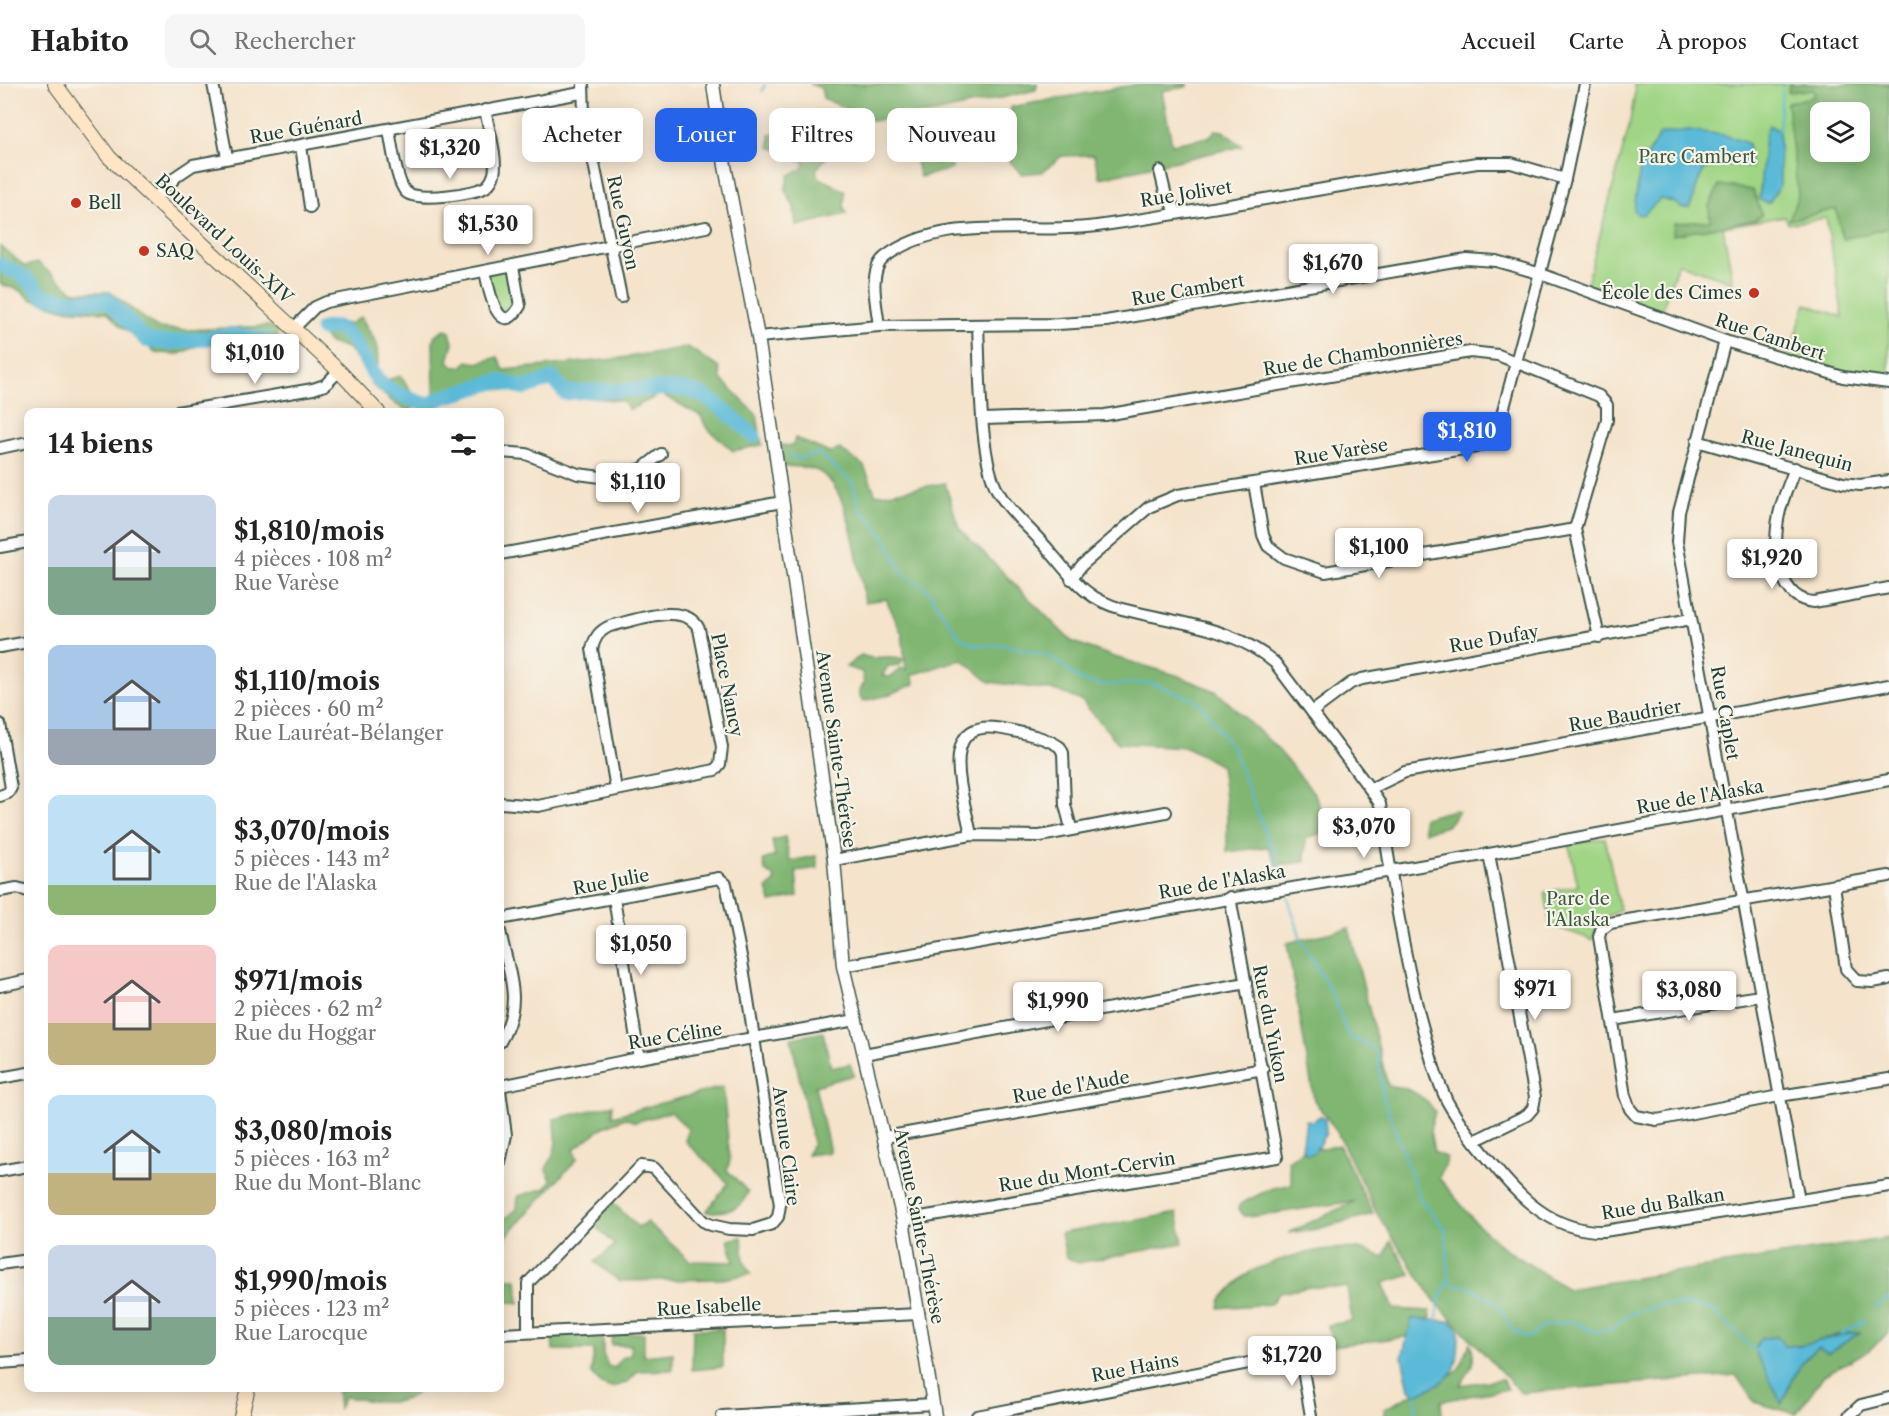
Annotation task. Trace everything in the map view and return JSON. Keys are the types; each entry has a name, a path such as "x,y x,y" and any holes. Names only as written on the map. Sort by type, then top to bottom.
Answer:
{"main road":[{"name":"Boulevard Louis-XIV","path":"55,84 109,157 294,328 374,408"},
{"path":"241,1416 247,1392"}],"street":[{"path":"213,84 227,157"},
{"name":"Avenue Sainte-Thérèse","path":"713,84 725,166 758,337 834,860 843,966 903,1220 934,1410"},
{"name":"Rue Varèse","path":"1071,579 1082,565 1149,507 1161,500 1178,495 1488,443 1496,437 1514,362 1565,179 1585,84"},
{"name":"Rue Guénard","path":"154,199 178,175 193,165 227,157 389,130 582,88"},
{"name":"Rue Guyon","path":"582,88 621,297"},
{"path":"389,130 401,184 406,192 426,198 477,190 486,187 494,176 495,167 485,110"},
{"path":"301,146 310,207"},
{"name":"Rue Jolivet","path":"879,326 876,272 883,259 896,250 946,231 1095,226 1477,163 1511,163 1565,179"},
{"path":"1160,171 1166,196 1177,212"},
{"path":"294,328 315,307 326,302 705,227"},
{"name":"Rue Cambert","path":"758,337 879,326 1106,321 1466,259 1496,261 1538,273 1725,341 1843,378 1889,383"},
{"path":"485,271 495,310 500,315 508,317 516,313 520,306 513,266"},
{"name":"Rue du Balkan","path":"978,325 983,419 990,473 997,489 1071,579 1085,592 1106,604 1219,632 1261,650 1275,663 1380,804 1410,977 1437,1078 1448,1102 1474,1141 1515,1191 1545,1215 1585,1232 1604,1231 1889,1186"},
{"name":"Rue Caplet","path":"1725,341 1679,512 1677,542 1799,1200"},
{"name":"Rue de Chambonnières","path":"983,419 1105,415 1470,352 1487,353 1514,362 1599,396 1607,405 1607,420 1575,529 1599,637"},
{"path":"201,408 313,389 326,385 339,371"},
{"name":"Rue Janequin","path":"1697,441 1843,483 1860,485 1889,481"},
{"path":"0,448 24,443"},
{"path":"504,453 526,454 578,474 601,477 642,470 661,454"},
{"path":"1795,468 1777,525 1777,542 1785,586 1792,594 1805,602 1889,588"},
{"path":"1254,483 1263,535 1268,546 1284,558 1325,573 1575,529"},
{"path":"504,553 782,502"},
{"path":"0,547 24,543"},
{"name":"Place Nancy","path":"504,803 538,806 716,770 720,764 722,747 702,641 696,622 690,618 671,614 610,626 602,629 594,641 592,648 616,789"},
{"name":"Rue Dufay","path":"1312,712 1351,683 1362,679 1691,619"},
{"path":"0,647 24,643"},
{"name":"Rue Baudrier","path":"1370,789 1406,772 1889,685"},
{"path":"0,724 11,788 8,793 0,796"},
{"path":"971,835 957,754 963,737 969,730 979,727 1025,733 1060,747 1063,753 1065,805 1071,828"},
{"name":"Rue de l'Alaska","path":"843,966 1390,869 1489,854 1889,780"},
{"path":"834,860 971,835 1040,836 1071,828 1166,812"},
{"path":"1474,1141 1527,1115 1533,1108 1535,1097 1489,854"},
{"path":"1889,876 1610,923 1601,930 1600,949 1625,1096 1630,1109 1636,1116 1657,1120 1779,1096 1889,1079"},
{"name":"Rue Julie","path":"504,918 719,878 726,884"},
{"name":"Avenue Claire","path":"528,1332 528,1283 641,1166 654,1168 703,1221 711,1225 729,1229 753,1230 772,1224 778,1217 780,1205 726,884"},
{"path":"1834,885 1846,969 1857,981 1872,982 1889,979"},
{"path":"0,891 17,888 24,890"},
{"name":"Rue du Yukon","path":"1230,897 1263,1069 1277,1157"},
{"path":"614,898 639,1058"},
{"path":"504,952 514,1006 504,1035"},
{"path":"0,986 24,981"},
{"path":"864,1054 1246,983"},
{"path":"1613,1020 1760,996"},
{"name":"Rue Céline","path":"504,1087 639,1058 754,1040 856,1020"},
{"name":"Rue de l'Aude","path":"885,1137 1263,1069"},
{"path":"0,1078 24,1074"},
{"path":"504,1119 506,1135 504,1144"},
{"name":"Rue du Mont-Cervin","path":"903,1220 1277,1157"},
{"path":"0,1171 24,1167"},
{"path":"0,1264 24,1261"},
{"name":"Rue Isabelle","path":"504,1334 919,1314"},
{"name":"Rue Hains","path":"977,1416 1300,1353 1311,1416"},
{"path":"0,1363 24,1362"},
{"path":"1849,1416 1861,1405 1889,1398"},
{"path":"722,1416 934,1410"}],"green space":[{"path":"810,84 1037,84 1036,90 957,108 887,108 887,119 875,121 875,108 844,108 823,98 821,88"},
{"path":"1139,84 1188,84 1186,87 1162,91 1172,144 1210,137 1215,130 1223,131 1242,146 1100,178 1094,155 1062,156 1042,172 1021,174 1011,162 1017,162 1017,108 1011,107"},
{"name":"Parc Cambert","path":"1634,84 1889,84 1889,381 1870,382 1787,359 1806,304 1843,317 1826,218 1788,224 1785,216 1723,227 1733,282 1678,263 1660,316 1585,290 1629,127 1635,92"},
{"path":"1789,84 1889,84 1889,228 1843,239 1836,209 1789,220 1798,195 1787,103 1815,96 1813,90 1788,92"},
{"path":"805,162 822,162 816,170 818,177 845,191 844,208 847,214 796,226 794,207 785,190 789,175 802,169"},
{"path":"916,162 951,162 952,169 920,177"},
{"path":"1719,185 1753,190 1762,215 1754,220 1673,235 1674,223 1710,221 1709,206"},
{"path":"0,246 25,266 38,263 74,292 110,292 157,328 187,330 270,326 278,331 274,348 206,342 179,354 157,353 118,324 107,312 63,309 30,299 21,291 0,284"},
{"path":"513,266 516,313 500,315 485,271"},
{"path":"361,317 377,344 378,365 368,373 348,348 329,343 317,327 328,321 350,324"},
{"path":"445,329 450,332 453,343 448,361 454,367 461,367 468,361 477,363 498,357 504,370 615,359 688,347 719,368 721,379 757,415 762,445 733,451 706,427 701,416 661,394 629,410 623,401 567,395 547,383 524,393 493,388 441,398 434,396 433,342 434,336"},
{"path":"400,376 422,405 416,408 403,408 371,384"},
{"path":"795,438 830,453 840,449 864,466 876,495 945,483 959,528 1071,641 1111,656 1176,675 1217,692 1276,747 1314,793 1331,830 1306,838 1305,862 1277,865 1268,847 1227,852 1227,813 1221,766 1187,747 1118,743 1082,701 1058,691 989,682 962,659 912,675 915,684 885,696 862,701 859,692 864,683 862,672 846,667 861,655 871,658 897,657 903,659 900,665 888,666 882,676 890,677 901,668 906,670 902,634 886,599 865,602 856,550 846,511 829,480 814,469 782,466 780,445 793,446"},
{"path":"1454,810 1459,811 1447,826 1424,832 1423,818"},
{"path":"785,837 790,861 816,856 818,868 796,871 798,896 771,902 767,888 775,882 774,876 765,871 763,860 775,856 772,840"},
{"name":"Parc de l'Alaska","path":"1605,838 1620,911 1609,915 1598,924 1593,940 1550,925 1545,892 1578,886 1569,844"},
{"path":"1349,928 1388,1086 1415,1093 1435,1112 1430,1130 1434,1152 1447,1158 1439,1178 1478,1225 1500,1245 1567,1289 1889,1238 1889,1333 1868,1351 1824,1375 1796,1414 1754,1402 1736,1375 1521,1393 1434,1300 1376,1212 1337,1132 1314,1100 1287,943","holes":["1843,1333 1859,1333 1811,1352 1796,1372 1782,1403 1777,1337 1785,1346 1799,1347"]},
{"path":"823,1032 831,1068 850,1064 854,1075 815,1086 830,1152 807,1155 813,1143 791,1038"},
{"path":"723,1087 730,1161 727,1170 748,1192 745,1199 732,1210 706,1212 728,1183 685,1141 688,1129 671,1112 635,1122 625,1118 604,1127 574,1149 577,1159 504,1239 504,1219 517,1209 518,1196 546,1188 551,1180 546,1169 556,1145 554,1119 613,1105 612,1116"},
{"path":"1339,1145 1373,1214 1317,1229 1288,1233 1355,1201 1257,1216 1244,1216 1238,1209 1240,1204 1270,1189 1292,1184 1288,1161 1300,1152"},
{"path":"612,1202 638,1227 647,1222 690,1261 734,1262 728,1240 742,1237 744,1261 751,1274 722,1279 619,1281 595,1262 615,1245 592,1223"},
{"path":"1177,1213 1183,1243 1078,1263 1066,1257 1061,1233"},
{"path":"1391,1241 1411,1275 1383,1283 1394,1309 1430,1311 1431,1317 1405,1337 1332,1346 1328,1325 1352,1321 1347,1287 1310,1287 1279,1293 1270,1304 1219,1308 1220,1301 1238,1281 1264,1266 1298,1255 1336,1249 1369,1252 1383,1258"},
{"path":"504,1279 517,1279 519,1303 504,1301"},
{"path":"693,1329 723,1329 723,1367 692,1370"},
{"path":"603,1333 603,1354 608,1366 615,1368 621,1358 631,1355 630,1345 611,1345 612,1333 644,1333 644,1356 673,1353 673,1370 638,1371 628,1382 611,1388 601,1384 591,1373 594,1350 553,1350 552,1336"},
{"path":"1470,1343 1473,1360 1470,1370 1460,1385 1502,1379 1508,1389 1441,1401 1442,1416 1385,1416 1384,1409 1458,1371"},
{"path":"337,1392 417,1392 394,1402 344,1397 339,1408"}],"water":[{"path":"1769,125 1779,131 1780,185 1769,203 1759,200 1765,135"},
{"path":"1689,130 1723,135 1748,143 1751,167 1730,164 1705,169 1689,208 1681,208 1674,202 1660,199 1644,214 1638,215 1634,210 1640,168 1660,134"},
{"path":"1320,1116 1325,1119 1326,1133 1314,1153 1308,1155 1302,1149 1306,1120 1313,1121"},
{"path":"1412,1319 1451,1321 1459,1330 1458,1356 1452,1372 1440,1383 1416,1395 1409,1389 1402,1357"},
{"path":"1861,1332 1828,1353 1819,1348 1812,1353 1796,1372 1782,1403 1754,1350 1761,1338 1777,1337 1785,1346 1795,1346"}],"waterway":[{"path":"762,91 765,84"},
{"path":"1779,131 1782,92"},
{"path":"0,265 24,277 42,296 71,301 108,300 146,340 168,343 234,335 267,340"},
{"path":"322,329 337,327 345,332 356,344 372,372 382,384 401,395 428,405 441,398 498,381 525,388 553,378 565,393 667,388 685,390 703,396 730,414 754,436"},
{"path":"788,455 799,459 818,453 853,483 858,505 886,539 903,574 926,588 958,635 974,645 1006,645 1043,654 1054,659 1080,680 1100,685 1151,683 1194,699 1204,708 1233,750 1283,877"},
{"path":"1288,898 1302,942 1333,995 1349,1037 1365,1043 1378,1053 1383,1096 1420,1199 1446,1230 1449,1278 1453,1286 1468,1286 1498,1304 1513,1331 1528,1338 1544,1326 1572,1321 1595,1332 1611,1329 1626,1315 1662,1305 1688,1305 1713,1310 1755,1351"},
{"path":"1437,1320 1439,1300 1449,1278"},
{"path":"1876,1307 1889,1298"},
{"path":"1841,1334 1865,1321"},
{"path":"1416,1395 1416,1416"}],"place":[{"name":"Bell","path":"76,203"},
{"name":"SAQ","path":"144,251"},
{"name":"École des Cimes","path":"1754,293"}]}
